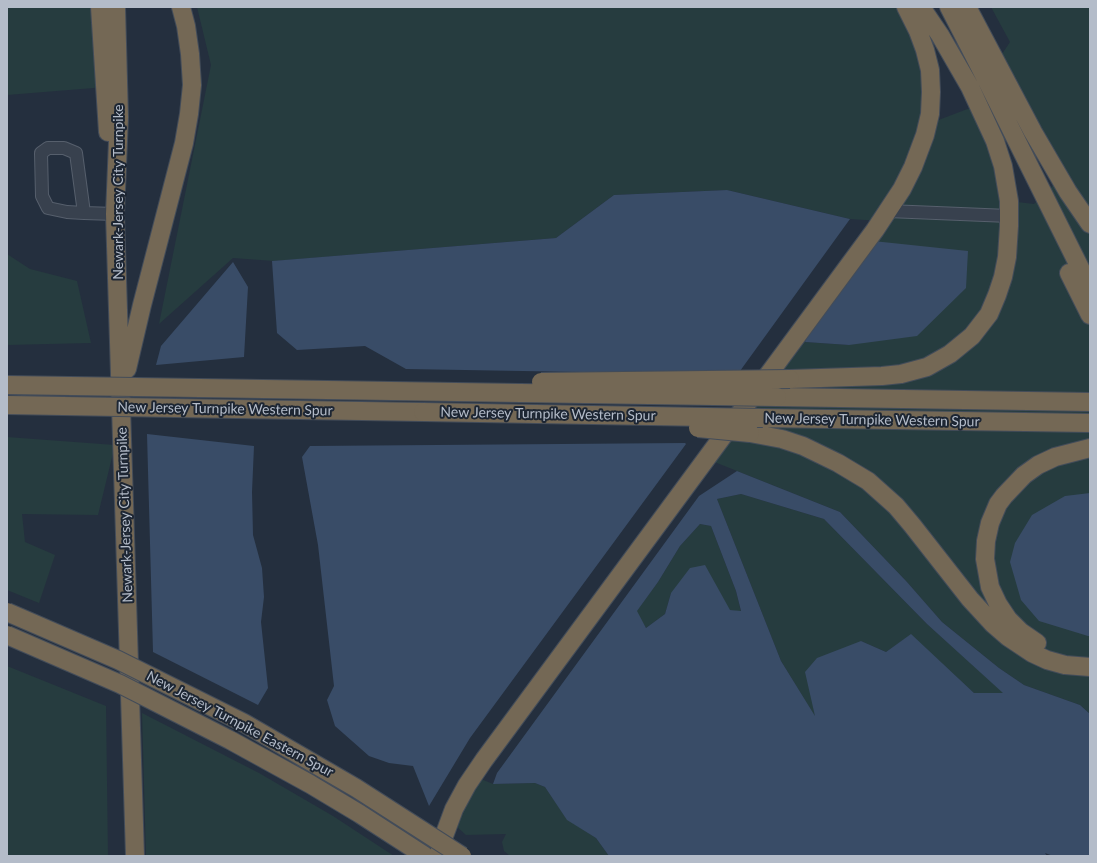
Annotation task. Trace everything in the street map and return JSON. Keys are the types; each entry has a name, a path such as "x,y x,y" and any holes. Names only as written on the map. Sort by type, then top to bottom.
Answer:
{"highway":[{"path":"92,7 106,87 107,119 115,214"},
{"name":"Newark-Jersey City Turnpike","path":"100,7 106,87"},
{"name":"Newark-Jersey City Turnpike","path":"116,7 120,117 115,214 135,856"},
{"path":"121,398 142,304 184,143 189,114 192,85 190,54 186,26 181,7"},
{"path":"439,856 441,844 454,809 467,785 484,760 888,211 902,189 913,167 925,135 931,103 931,81 925,50 918,31 906,7"},
{"path":"459,392 535,382 871,377 901,374 927,367 958,349 972,336 983,322 998,295 1007,256 1009,216 1007,184 1001,156 970,87 951,53 921,7"},
{"path":"949,7 1090,288"},
{"path":"967,7 1033,132 1090,224"},
{"path":"970,87 991,118 1090,315"},
{"name":"New Jersey Turnpike Western Spur","path":"7,385 1090,402"},
{"name":"New Jersey Turnpike Western Spur","path":"7,406 1090,423"},
{"path":"423,412 490,425 702,429 750,433 782,439 803,446 838,463 868,482 896,506 970,599 993,624 1008,637 1032,653 1047,660 1065,665 1090,667"},
{"path":"1090,448 1065,454 1046,461 1031,470 1016,482 1004,496 994,513 988,532 985,559 988,578 996,600 1008,619 1021,632 1036,642 1051,649 1075,655 1090,656"},
{"name":"New Jersey Turnpike Eastern Spur","path":"7,612 118,660 244,723 356,788 462,856"},
{"name":"New Jersey Turnpike Eastern Spur","path":"7,634 120,684 230,740 310,784 425,856"}],"lane":[{"path":"84,213 76,153 64,148 48,148 41,153 42,196 48,208 67,212 84,213 115,214"},
{"path":"888,211 1009,216"}],"green space":[{"path":"7,7 92,7 106,87 7,95"},
{"path":"197,7 906,7 918,31 928,124 978,105 1009,201 1034,204 1067,172 1000,57 1010,42 991,7 1090,7 1090,714 1080,705 1024,685 999,668 942,622 907,582 840,512 712,461 805,342 849,345 873,241 881,221 850,219 727,190 614,195 556,238 274,261 233,258 159,324 211,65"},
{"path":"7,254 30,269 77,281 91,343 7,345"},
{"path":"7,437 115,445 98,515 22,514 25,542 55,555 39,603 7,590"},
{"path":"741,494 824,519 927,624 1004,693 974,693 911,635 886,652 861,641 816,718 781,661 717,499"},
{"path":"700,524 711,526 736,591 741,612 671,593 665,614 646,628 636,612 658,582 680,546"},
{"path":"7,666 106,706 108,856 7,856"},
{"path":"142,713 259,773 333,816 394,856 146,856"},
{"path":"481,779 493,784 535,783 545,787 567,819 596,838 609,856 510,856 504,851 502,842 506,834 466,835 456,826 462,811"}],"water":[{"path":"727,190 850,219 740,371 697,371 696,374 406,369 365,346 297,350 277,333 272,261 556,238 614,195"},
{"path":"873,241 968,251 966,288 917,336 849,345 805,342 810,331"},
{"path":"233,262 248,287 244,357 156,365 161,346"},
{"path":"147,434 254,446 252,492 253,535 262,568 264,597 261,622 268,688 258,705 153,652"},
{"path":"686,444 470,738 429,806 413,766 389,763 369,756 335,726 327,700 334,686 318,545 302,457 310,446"},
{"path":"737,471 840,512 907,582 942,622 999,668 1024,685 1080,705 1090,714 1090,856 1053,856 1045,853 1047,856 609,856 596,838 567,820 545,787 535,783 493,784 497,773 699,496","holes":["741,494 824,519 927,624 1003,693 974,693 911,634 886,652 861,641 817,658 805,672 815,716 781,661 717,499","700,524 711,526 736,591 741,611 730,610 705,565 690,568 671,593 665,614 646,628 637,611 658,582 680,546"]},
{"path":"1090,493 1090,636 1088,636 1039,621 1021,600 1010,562 1015,543 1032,515 1065,496"}]}
